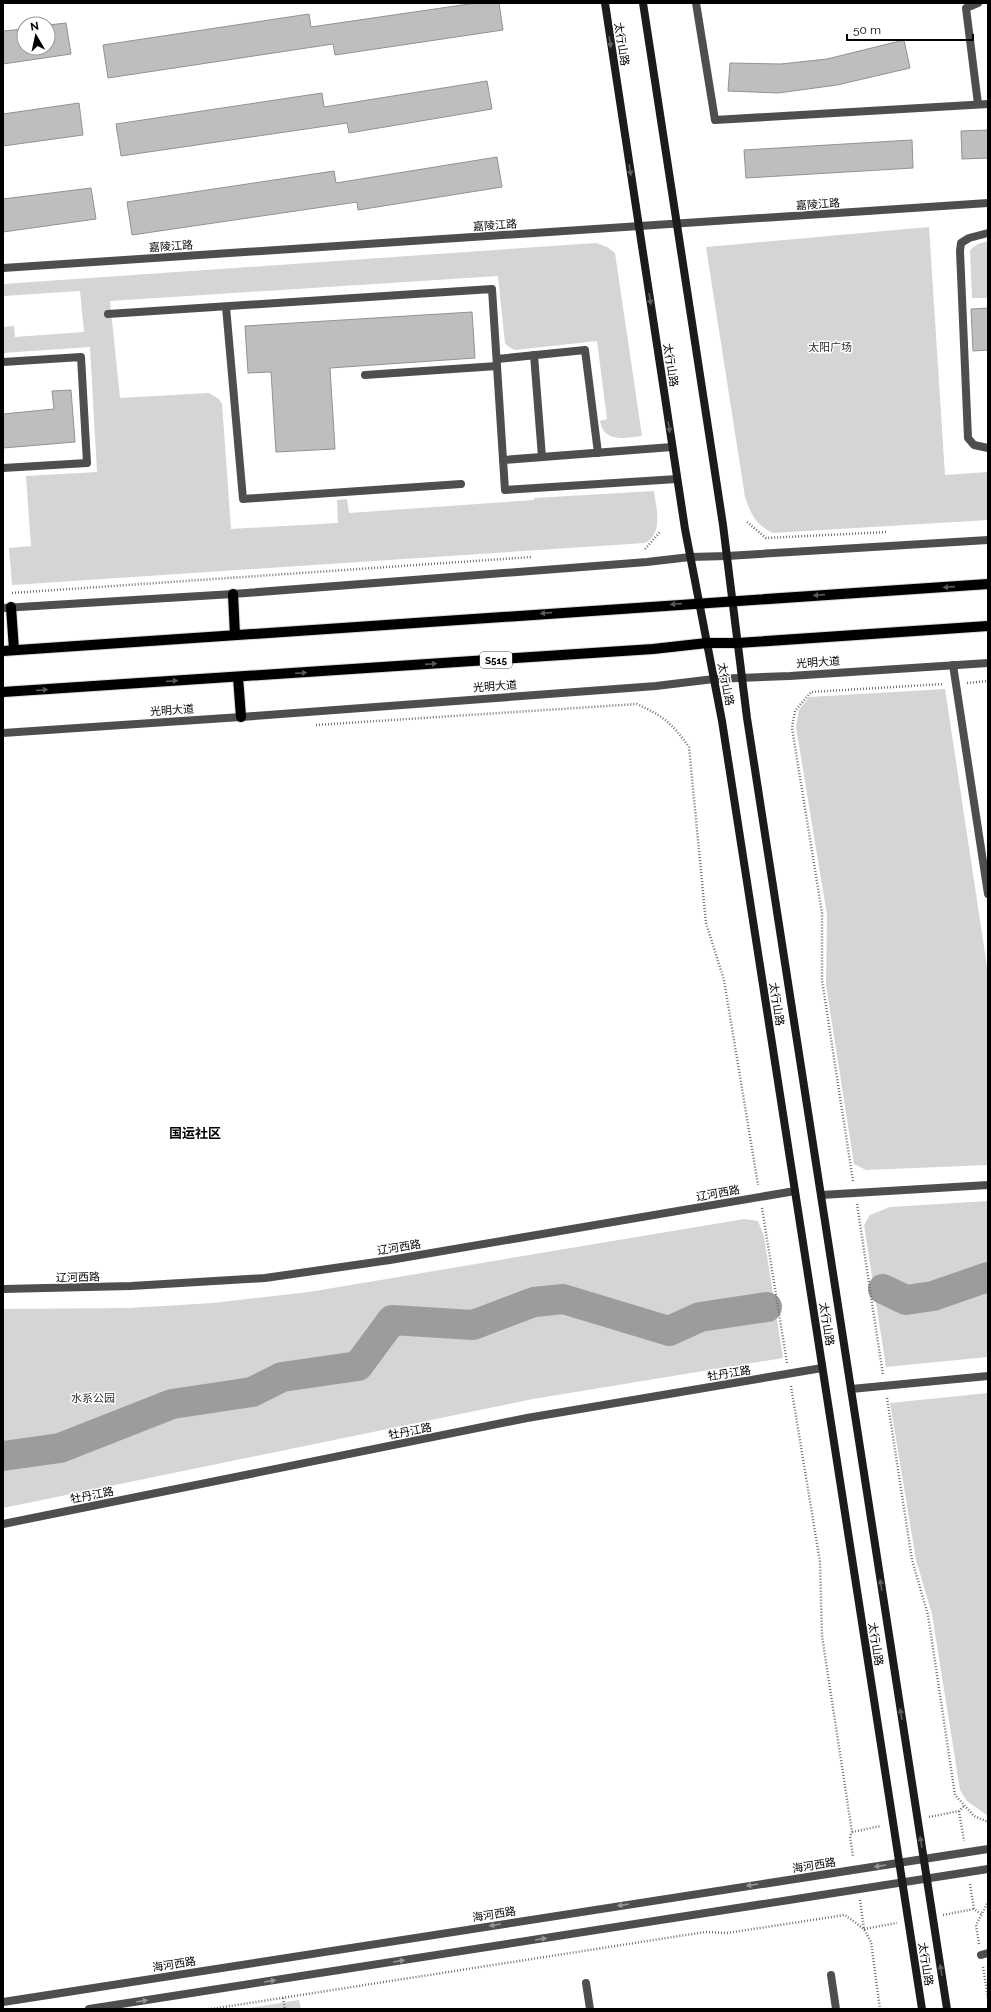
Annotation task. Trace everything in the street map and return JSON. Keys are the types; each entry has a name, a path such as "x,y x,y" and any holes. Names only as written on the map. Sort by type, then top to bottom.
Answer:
{"main road":[{"name":"太行山路","path":"605,3 677,480 690,557 714,679 922,2009"},
{"name":"太行山路","path":"643,3 727,556 742,679 947,2009"},
{"path":"3,651 699,602 988,584"},
{"path":"233,594 235,635"},
{"path":"7,608 14,650"},
{"name":"S515","path":"3,692 653,649 707,643 738,643 988,626"},
{"path":"238,677 242,718"}],"street":[{"path":"696,3 715,120 988,104"},
{"path":"978,3 966,8 978,104"},
{"name":"嘉陵江路","path":"3,268 988,204"},
{"path":"988,233 969,238 961,243 960,251 968,438 974,445 988,448"},
{"path":"108,314 492,289 505,490 677,480"},
{"path":"226,307 243,499 461,484"},
{"path":"366,375 497,362 534,355 585,350 598,453"},
{"path":"534,355 542,457"},
{"path":"3,362 81,357 87,463 3,468"},
{"path":"503,460 672,447"},
{"path":"7,608 233,594 647,562 690,557 988,540"},
{"name":"光明大道","path":"3,733 242,718 656,686 714,679 742,679 988,663"},
{"path":"953,665 988,894"},
{"path":"821,1195 988,1185"},
{"name":"辽河西路","path":"3,1289 131,1286 265,1278 390,1260 795,1190"},
{"name":"牡丹江路","path":"3,1524 527,1418 822,1368"},
{"path":"851,1389 988,1376"},
{"name":"海河西路","path":"3,2002 988,1849"},
{"path":"89,2009 988,1869"},
{"path":"831,1975 836,2009"},
{"path":"586,1983 590,2009"}],"path":[{"path":"747,522 766,538 893,532"},
{"path":"638,549 646,549 660,532"},
{"path":"11,593 535,557"},
{"path":"965,683 988,681"},
{"path":"950,684 811,692 795,711 792,728 822,912 822,980 912,1560 928,1615 955,1795 974,1816 988,1822"},
{"path":"312,726 637,704 658,714 676,728 689,747 706,923 724,980 820,1562 822,1636 852,1832 850,1836"},
{"path":"959,1811 964,1806"},
{"path":"976,1925 988,1902"},
{"path":"974,1909 981,1914"},
{"path":"211,2009 705,1932 727,1933 845,1914 864,1929 871,1942 880,2009"},
{"path":"283,1998 285,2009"}],"green space":[{"name":"太阳广场","path":"929,227 945,475 988,472 988,520 773,533 767,530 755,519 745,497 706,247"},
{"path":"988,241 988,298 972,298 970,250 978,244"},
{"path":"596,243 607,247 615,253 642,436 616,438 606,433 602,428 600,421 607,419 597,341 515,350 505,343 498,276 110,301 120,398 209,393 219,399 222,404 231,529 338,523 337,500 347,499 349,513 534,500 534,498 654,491 657,512 657,527 651,539 645,543 12,585 9,548 31,546 26,476 97,472 90,347 3,353 3,327 14,326 15,337 84,332 80,291 3,296 3,284"},
{"path":"945,689 988,973 988,1165 866,1170 854,1164 826,985 827,915 796,727 799,710 809,697"},
{"path":"988,1201 988,1357 886,1367 864,1225 870,1215 890,1207"},
{"name":"水系公园","path":"744,1219 758,1221 764,1236 783,1358 533,1399 3,1508 3,1309 129,1308 213,1303 309,1292"},
{"path":"988,1393 988,1816 967,1801 960,1790 932,1614 916,1560 890,1403"},
{"path":"299,2000 301,2009 243,2009"}],"building":[{"path":"476,3 499,3 503,30 335,55 333,44 108,78 103,45 309,14 311,27"},
{"path":"66,23 71,54 3,64 3,31 16,30 16,56 56,56 56,24"},
{"path":"904,40 910,68 837,85 778,93 728,91 730,63 781,64 827,59"},
{"path":"487,81 492,109 349,133 347,123 121,156 116,124 322,93 324,107"},
{"path":"79,103 83,135 3,146 3,114"},
{"path":"988,130 988,158 962,159 961,131"},
{"path":"912,140 913,168 746,178 744,150"},
{"path":"497,157 502,187 358,210 357,202 132,235 127,202 334,171 336,183"},
{"path":"91,188 96,219 3,232 3,199"},
{"path":"988,308 988,350 973,351 971,309"},
{"path":"472,312 475,358 330,368 335,449 276,452 271,372 248,373 245,326"},
{"path":"71,390 75,442 3,448 3,414 54,409 52,391"}],"waterway":[{"path":"883,1289 906,1300 933,1296 988,1277"},
{"path":"3,1456 60,1448 172,1404 252,1392 282,1377 358,1366 392,1320 473,1325 534,1302 563,1299 669,1331 700,1317 767,1307"}],"district":[{"name":"国运社区","path":"195,1133"}]}
